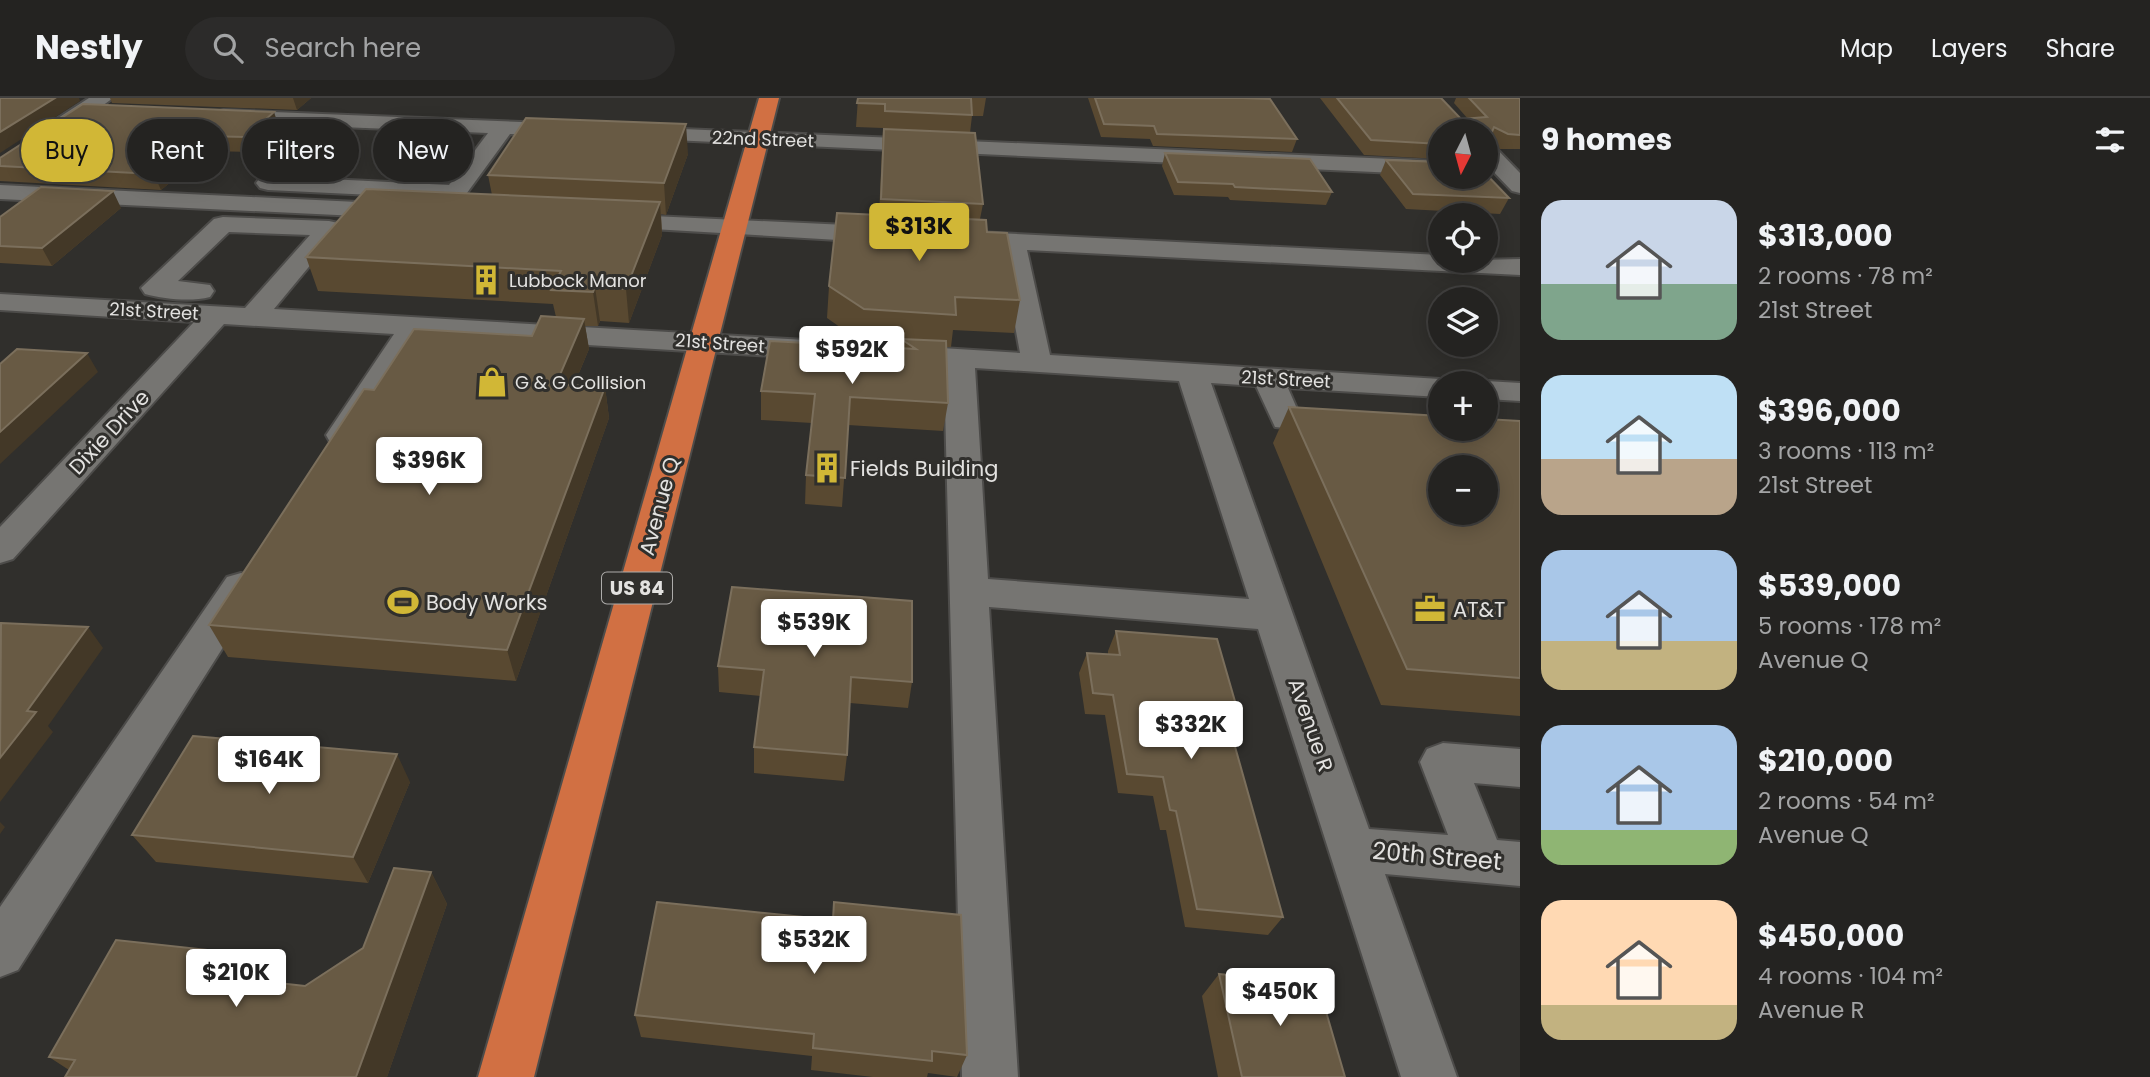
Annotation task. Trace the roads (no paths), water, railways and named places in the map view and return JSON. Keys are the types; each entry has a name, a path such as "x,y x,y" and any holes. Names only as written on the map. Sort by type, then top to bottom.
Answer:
{"highway":[{"name":"Avenue Q","path":"506,1077 769,98"}],"street":[{"path":"77,119 100,106"},
{"name":"22nd Street","path":"197,114 313,119"},
{"name":"22nd Street","path":"359,121 1428,167"},
{"path":"269,182 456,192 503,128"},
{"path":"0,192 468,214"},
{"path":"591,220 1520,267"},
{"path":"223,224 329,228 262,305 155,288 223,224"},
{"path":"1013,241 1037,363"},
{"path":"0,324 12,303"},
{"name":"21st Street","path":"12,303 218,314 262,305 414,326 1428,387"},
{"name":"Dixie Drive","path":"0,550 218,314"},
{"path":"322,465 414,326"},
{"path":"959,358 990,1077"},
{"name":"Avenue R","path":"1192,373 1429,1077"},
{"path":"1268,377 1286,420 1369,426"},
{"path":"1498,391 1520,392"},
{"path":"0,952 261,558"},
{"path":"969,591 1274,616"},
{"path":"1501,862 1443,762 1520,768"},
{"name":"20th Street","path":"1353,849 1501,862"}],"place":[{"name":"Lubbock Manor","path":"486,280"},
{"name":"G & G Collision","path":"492,382"},
{"name":"Fields Building","path":"827,468"},
{"name":"Body Works","path":"403,602"},
{"name":"AT&T","path":"1430,609"}]}
